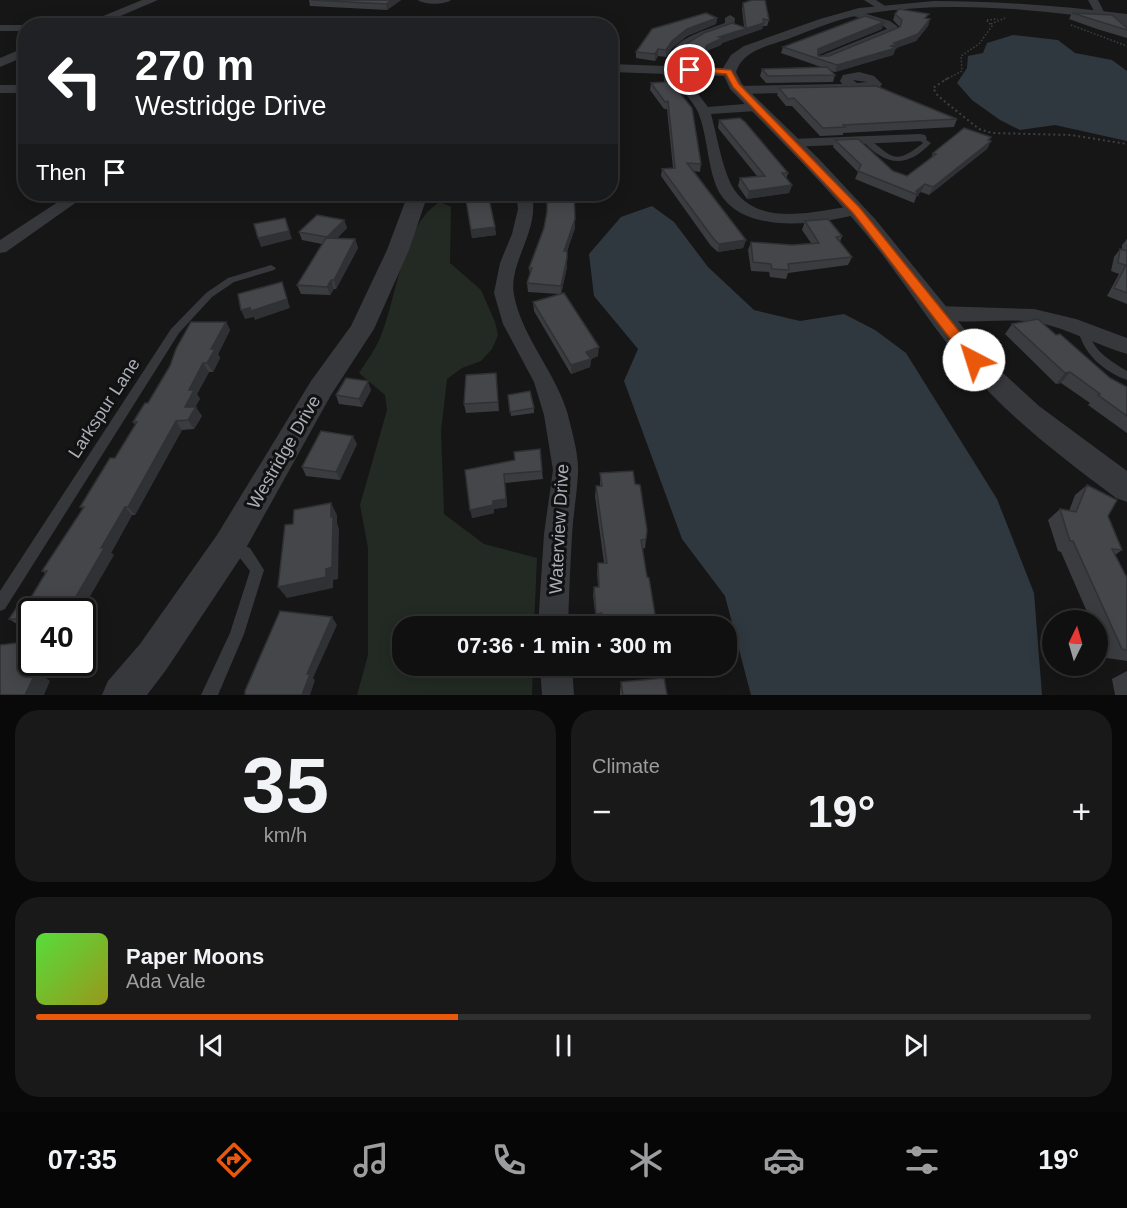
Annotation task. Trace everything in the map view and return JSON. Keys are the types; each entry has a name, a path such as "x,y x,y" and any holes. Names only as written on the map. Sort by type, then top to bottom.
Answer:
{"street":[{"path":"106,18 152,0"},
{"path":"423,0 446,0"},
{"path":"869,0 883,8"},
{"path":"1093,0 1099,12 1096,14"},
{"path":"1127,25 1121,17 1011,5 932,5 883,8 853,13 749,49 734,59 741,90 857,210 936,313 998,386 1063,441 1127,488"},
{"path":"822,59 892,31 893,28 886,23 853,13"},
{"path":"670,68 671,58 677,48 690,39 730,24 730,18"},
{"path":"0,28 18,28"},
{"path":"0,63 18,55"},
{"path":"618,68 670,68 741,90 853,86"},
{"path":"0,89 18,89"},
{"path":"688,89 704,111 723,184 727,195 735,203 754,213 776,219 857,210"},
{"path":"704,111 741,90"},
{"path":"791,143 920,138"},
{"path":"0,248 70,201"},
{"name":"Westridge Drive","path":"122,695 153,657 229,546 321,388 362,329 383,287 415,201"},
{"name":"Waterview Drive","path":"525,201 526,209 509,263 504,293 513,324 545,382 556,415 566,470 558,534 554,616"},
{"path":"936,313 1028,314 1083,327 1127,347"},
{"path":"557,676 558,695"}],"lane":[{"path":"864,139 890,160 900,160 916,154 927,143 920,138"},
{"name":"Larkspur Lane","path":"0,604 175,331 209,295 231,280 272,268"},
{"path":"1083,327 1083,336 1089,349 1127,376"},
{"path":"209,695 230,653 257,570 246,553 229,546"}],"path":[{"path":"989,24 1005,18"},
{"path":"1012,18 986,20 992,26 977,48 961,56 962,71 939,81 933,88 938,96 979,129 999,135 1057,134 1127,144"},
{"path":"1067,23 1127,46"}],"shaded area":[{"path":"1013,35 1058,40 1075,53 1112,60 1127,71 1127,141 1055,125 1020,130 1000,120 972,100 957,83 967,68 968,56 983,53 987,43"},
{"path":"440,202 451,207 450,263 481,290 498,335 492,349 481,361 462,368 447,379 441,431 444,514 484,544 537,558 534,616 392,616 392,676 533,676 532,695 357,695 368,655 368,548 360,505 387,410 385,395 359,373 380,338 409,244 427,213"},
{"path":"652,206 674,222 708,267 754,310 800,321 844,314 875,330 906,353 997,499 1034,593 1042,695 751,695 737,642 737,616 730,616 725,596 682,539 624,381 638,349 594,296 589,254 621,217"}],"building":[{"path":"311,0 392,0 386,4"},
{"path":"765,0 769,20 763,19 764,23 719,37 723,38 707,45 702,58 685,57 687,53 681,52 689,42 704,33 732,23 746,28 743,3"},
{"path":"899,9 929,14 925,18 930,19 918,34 891,46 896,48 837,65 783,47 865,16 884,22 818,49 818,56 829,56 900,27 902,20 895,14"},
{"path":"706,13 717,18 687,29 672,41 666,50 658,49 655,54 636,52 652,29"},
{"path":"1072,13 1112,15 1127,30"},
{"path":"827,67 835,75 768,76 762,69"},
{"path":"664,73 692,108 701,164 687,163 746,240 719,244 662,169 675,168 668,101 665,102 651,83 665,82"},
{"path":"876,86 957,119 823,128 794,98 788,99 779,88"},
{"path":"740,118 788,173 782,173 792,185 749,191 740,178 765,176 719,120"},
{"path":"964,128 991,137 988,140 991,141 933,187 925,184 916,191 918,195 858,171 861,165 835,140 858,139 893,171 907,176 936,154 933,153"},
{"path":"466,201 489,201 495,227 471,230"},
{"path":"547,201 574,201 575,219 564,251 567,251 567,258 561,286 527,283 532,268 529,268 544,228"},
{"path":"317,215 344,220 327,237 299,232"},
{"path":"285,218 289,231 258,238 254,224"},
{"path":"828,219 842,236 836,237 852,257 788,264 789,270 772,269 771,264 753,262 751,242 792,245 819,243 805,221"},
{"path":"326,238 355,239 334,280 331,280 327,287 297,285"},
{"path":"1120,249 1127,251 1127,293 1114,288 1126,265 1118,263"},
{"path":"282,282 287,299 251,311 250,308 241,310 238,294"},
{"path":"564,293 599,347 586,352 591,359 571,365 533,302"},
{"path":"1038,319 1056,335 1060,334 1110,378 1127,387 1127,416 1070,372 1065,373 1012,324"},
{"path":"191,322 226,322 211,349 215,349 207,363 203,363 189,390 194,390 185,407 196,407 188,420 176,421 128,507 125,507 101,548 105,547 75,598 31,598 47,571 42,571 84,507 80,507 110,458 115,458 137,422 133,422 145,403 148,403 170,366 176,349"},
{"path":"496,373 498,402 464,404 466,375"},
{"path":"346,378 368,381 359,399 336,395"},
{"path":"530,391 534,408 510,412 508,395"},
{"path":"321,431 353,436 336,472 302,467"},
{"path":"540,449 542,471 504,474 506,499 493,501 493,505 470,510 465,470 515,460 514,452"},
{"path":"633,471 635,484 640,485 647,530 646,539 641,540 655,616 596,614 594,587 599,587 598,563 607,563 596,486 602,486 600,473"},
{"path":"1087,485 1117,500 1108,516 1122,550 1112,549 1127,578 1127,650 1122,649 1108,618 1108,610 1104,610 1073,541 1070,541 1060,509 1076,512"},
{"path":"331,503 332,567 326,569 326,577 278,587 285,525 293,524 294,510"},
{"path":"18,606 18,619 9,619"},
{"path":"280,611 332,617 307,674 310,674 302,695 245,695 245,691"},
{"path":"18,643 18,676 34,676 25,695 0,695 0,645"},
{"path":"664,678 667,695 623,695 621,682"}],"route":[{"path":"690,70 729,72 735,86 857,210 974,360"}]}
